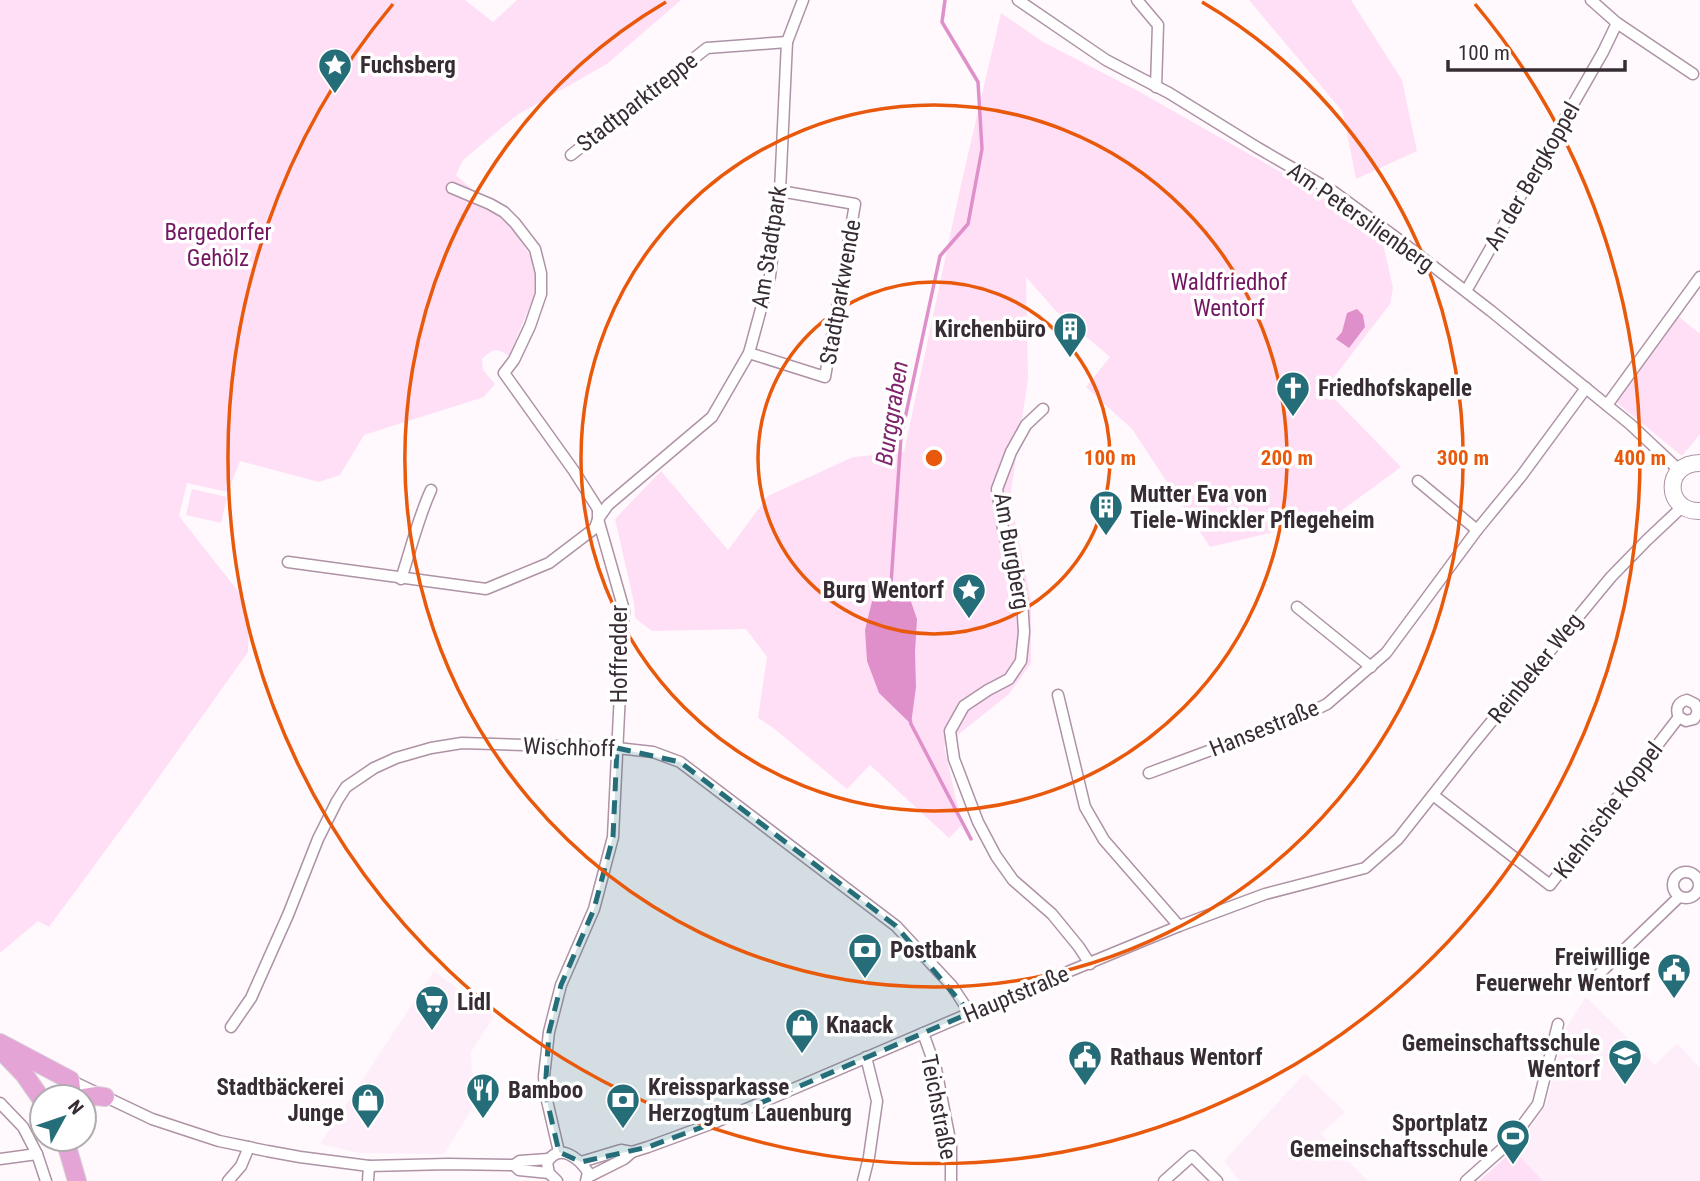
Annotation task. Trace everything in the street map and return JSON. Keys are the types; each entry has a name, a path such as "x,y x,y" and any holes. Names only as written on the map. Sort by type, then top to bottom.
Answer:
{"main road":[{"path":"1700,463 1691,463 1679,470 1672,489 1682,507 1700,511"},
{"path":"0,1045 66,1083"},
{"path":"0,1045 30,1083"},
{"path":"98,1096 105,1097"},
{"path":"69,1153 77,1181"}],"street":[{"name":"Am Stadtpark","path":"288,562 486,590 549,563 595,528 608,505 712,417 749,353 770,276 780,191 787,42 803,0"},
{"name":"Am Petersilienberg","path":"1017,0 1106,60 1334,192 1466,291 1607,405 1679,470"},
{"path":"1137,0 1158,25 1156,87"},
{"path":"1591,0 1617,23 1693,74"},
{"name":"An der Bergkoppel","path":"1466,291 1617,23"},
{"name":"Stadtparktreppe","path":"571,155 707,48 787,42"},
{"name":"Hoffredder","path":"452,188 504,212 535,249 541,273 541,294 530,326 514,360 504,373 598,509 598,519 624,610 613,838 594,909 561,985 549,1032 545,1092 559,1152"},
{"name":"Stadtparkwende","path":"749,353 825,377 855,204 780,191"},
{"path":"1607,405 1700,277"},
{"name":"Hansestraße","path":"1149,773 1303,716 1327,704 1387,653 1586,388"},
{"name":"Am Burgberg","path":"1043,409 1026,425 1011,452 998,489 1004,535 1015,566 1022,600 1024,632 1021,661 1009,679 964,706 950,731 954,759 978,822 996,856 1013,880 1052,914 1090,964"},
{"path":"1418,481 1477,530"},
{"path":"401,579 421,512 431,490"},
{"name":"Reinbeker Weg","path":"1398,839 1611,577 1682,507"},
{"path":"1297,607 1371,667"},
{"path":"1058,695 1085,807 1104,840 1179,926"},
{"name":"Kiehn'sche Koppel","path":"1433,795 1550,886 1679,717"},
{"name":"Wischhoff","path":"231,1027 251,998 318,839 346,786 396,758 462,743 617,748 653,752 680,762 896,926 952,986 970,1013"},
{"name":"Hauptstraße","path":"587,1179 632,1152 716,1122 1179,926 1265,894 1365,868 1398,839"},
{"path":"1691,873 1699,883 1697,892 1691,897 1679,897 1672,886 1673,881 1678,874 1691,873"},
{"path":"1600,973 1679,897"},
{"path":"1466,1181 1510,1142 1538,1104 1558,1024"},
{"name":"Teichstraße","path":"923,1033 936,1069 951,1145 951,1181"},
{"path":"863,1181 877,1101 866,1057"},
{"path":"98,1095 185,1131 219,1141 300,1157 369,1166 514,1165 520,1161 548,1159 559,1152 581,1162 588,1172 587,1179"},
{"path":"0,1102 23,1127 37,1154 46,1181"},
{"path":"228,1181 241,1166 249,1147"},
{"name":"Hauptstraße","path":"581,1162 621,1150 632,1152"},
{"path":"0,1159 37,1154"},
{"path":"1164,1181 1192,1156 1217,1181"},
{"path":"548,1159 547,1168 553,1177"},
{"path":"514,1165 519,1170 553,1177"},
{"path":"368,1181 369,1166"}],"highlighted area":[{"path":"617,748 680,762 896,926 970,1013 716,1122 648,1147 581,1162 559,1152 545,1092 549,1032 561,985 594,909 613,837"}],"shaded area":[{"path":"1357,309 1363,315 1365,327 1349,348 1336,339 1342,332 1347,313"},
{"path":"890,582 909,596 917,619 916,687 911,724 879,693 867,661 865,630 873,597"},
{"path":"434,971 494,1016 471,1052 473,1107 444,1154 359,1153 320,1144"},
{"name":"Gemeinschaftsschule Wentorf","path":"1586,997 1655,1065 1677,1043 1700,1068 1700,1181 1543,1181 1514,1150 1546,1105 1566,1028"},
{"path":"1303,1075 1307,1075 1345,1112 1321,1134 1368,1181 1240,1181 1224,1161"}],"green space":[{"name":"Bergedorfer Gehölz","path":"0,0 465,0 493,22 517,0 681,0 607,64 517,115 463,160 456,175 508,222 531,257 535,274 534,296 509,356 495,350 482,359 483,370 495,384 484,397 364,435 340,475 319,482 240,461 228,492 187,483 179,516 241,595 249,618 248,652 49,927 38,921 0,953"},
{"path":"1249,0 1351,0 1402,80 1417,151 1356,179 1343,112"},
{"name":"Waldfriedhof Wentorf","path":"1001,13 1043,42 1138,91 1309,188 1382,239 1393,288 1390,304 1325,389 1401,467 1330,519 1210,547 1132,429 1086,387 1110,357 1055,310 1026,277 1028,379 1010,498 1031,600 1031,663 1009,694 944,746 962,825 949,838 870,765 847,789 758,718 767,657 746,629 652,631 635,618 615,519 661,471 728,550 768,496 853,457 904,452"},
{"path":"1678,316 1700,334 1700,434 1682,456 1616,402"},
{"path":"192,489 227,497 221,523 186,515"},
{"name":"Sportplatz Gemeinschaftsschule","path":"1514,1150 1543,1181 1479,1181"}],"waterway":[{"name":"Burggraben","path":"891,584 901,437 940,256 968,224 982,149 978,82 942,22 945,0"},
{"name":"Burggraben","path":"910,720 971,839"}],"place":[{"name":"Fuchsberg","path":"335,95"},
{"name":"Kirchenbüro","path":"1070,359"},
{"name":"Friedhofskapelle","path":"1293,418"},
{"name":"Mutter Eva von Tiele-Winckler Pflegeheim","path":"1106,537"},
{"name":"Burg Wentorf","path":"969,620"},
{"name":"Postbank","path":"865,980"},
{"name":"Freiwillige Feuerwehr Wentorf","path":"1674,1000"},
{"name":"Lidl","path":"432,1032"},
{"name":"Knaack","path":"802,1055"},
{"name":"Gemeinschaftsschule Wentorf","path":"1625,1086"},
{"name":"Rathaus Wentorf","path":"1085,1087"},
{"name":"Bamboo","path":"483,1120"},
{"name":"Stadtbäckerei Junge","path":"368,1130"},
{"name":"Kreissparkasse Herzogtum Lauenburg","path":"623,1130"},
{"name":"Sportplatz Gemeinschaftsschule","path":"1513,1166"}]}
